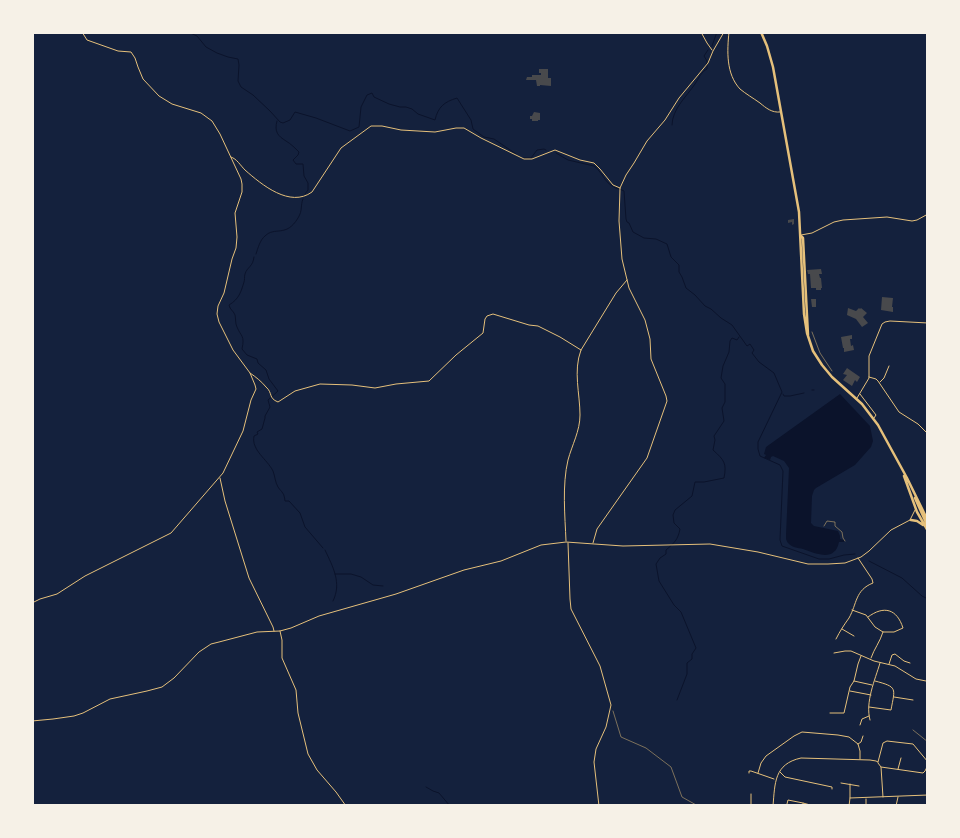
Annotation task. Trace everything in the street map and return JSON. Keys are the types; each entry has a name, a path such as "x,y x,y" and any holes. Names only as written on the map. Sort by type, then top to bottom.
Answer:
{"highway":[{"path":"761,32 771,59 798,204 806,328 813,351 832,377 856,398 874,418 914,494 928,531"},
{"path":"801,235 803,238 808,336"},
{"path":"803,291 804,262"},
{"path":"904,474 915,506 928,521"},
{"path":"910,520 918,521 926,527"}],"street":[{"path":"32,603 57,594 85,576 172,533 223,473 243,430 256,386 250,373 233,350 217,314 236,248 235,213 242,192 241,179 220,134 212,121 200,113 172,104 159,96 143,79 133,53 118,51 87,40 82,32"},
{"path":"702,32 707,44 713,51"},
{"path":"593,544 597,529 647,458 667,401 651,359 650,338 645,320 627,280 620,246 620,188 647,141 706,66 724,32"},
{"path":"729,32 728,59 736,84 772,112 781,112"},
{"path":"230,157 236,159 249,173 269,188 294,198 307,196 312,192 342,148 371,126 435,132 464,128 524,160 532,159 554,150 573,158 594,163 610,182 620,188"},
{"path":"801,235 812,233 834,222 844,220 887,217 912,221 928,214"},
{"path":"599,806 594,756 606,727 611,705 600,666 571,609 565,496 566,473 580,416 578,365 580,350 616,292 627,280"},
{"path":"250,373 266,386 276,402 295,391 320,384 375,388 429,381 483,333 485,319 491,314 538,326 580,350"},
{"path":"856,398 869,377 869,356 881,326 885,322 890,321 928,323"},
{"path":"879,383 884,378 889,366"},
{"path":"869,377 876,379 899,412 918,424 928,434"},
{"path":"860,394 876,415 874,418"},
{"path":"220,478 225,501 249,578 274,631"},
{"path":"910,520 915,506"},
{"path":"32,721 74,716 110,698 162,687 170,682 199,652 211,644 257,632 292,628 312,619 396,594 464,570 501,561 548,543 567,542 623,546 717,544 814,565 840,564 858,558 870,551 891,530 921,515"},
{"path":"824,526 827,520 835,522 842,532 845,541"},
{"path":"836,639 859,594 864,588 873,584 872,579 858,558"},
{"path":"852,610 864,614 875,627 883,632 894,632 903,628 899,618 891,612 882,610 868,617"},
{"path":"841,629 854,636"},
{"path":"280,630 282,658 296,690 298,713 308,754 317,770 346,806"},
{"path":"870,659 883,632"},
{"path":"834,654 852,651 870,659 900,668 916,679 926,681"},
{"path":"889,665 893,654 897,654 904,661 910,663"},
{"path":"830,713 844,713 861,655"},
{"path":"870,720 869,707 880,662"},
{"path":"854,681 874,686"},
{"path":"869,707 891,710 894,690 890,685 875,681"},
{"path":"850,691 871,696"},
{"path":"893,697 913,700"},
{"path":"860,725 862,719 869,716"},
{"path":"913,730 928,742"},
{"path":"758,773 761,763 766,756 802,732 849,737 858,744 860,760"},
{"path":"858,744 863,736"},
{"path":"878,762 883,743 887,741 913,744 928,764 923,773 881,767"},
{"path":"773,806 775,779 779,772 794,759 801,758 874,760 881,767 883,797"},
{"path":"898,770 901,758"},
{"path":"749,773 749,771 758,773 775,779"},
{"path":"779,772 786,776 832,787 832,789"},
{"path":"841,783 859,786"},
{"path":"848,806 850,784"},
{"path":"751,794 751,806"},
{"path":"850,798 928,795"},
{"path":"896,806 898,797"},
{"path":"866,798 866,806"},
{"path":"787,804 788,800 814,806"}],"path":[{"path":"810,328 817,347 833,372"},
{"path":"611,708 621,737 646,748 671,767 682,797 698,806"}],"water":[{"path":"840,394 870,426 873,441 871,447 855,465 814,490 811,523 814,526 838,531 840,539 844,540 844,542 839,542 834,552 825,555 795,547 787,542 789,468 784,461 773,456 770,460 764,458 766,455 764,454 766,447"}],"building":[{"path":"539,69 548,69 548,78 551,78 551,86 537,86 536,80 526,80 527,77 532,77 532,75 541,75"},
{"path":"534,112 540,113 540,120 532,121 530,119"},
{"path":"794,219 794,224 792,225 792,222 788,223 788,220"},
{"path":"821,269 822,274 819,274 822,288 821,290 816,290 816,288 811,288 810,274 808,274 807,270"},
{"path":"882,297 893,298 893,312 881,310"},
{"path":"811,299 816,299 816,307 812,307"},
{"path":"848,308 856,311 861,308 867,313 863,317 868,323 862,327 856,319 847,315"},
{"path":"852,335 852,339 850,339 854,350 844,352 841,337"},
{"path":"847,368 860,377 857,382 855,380 852,386 843,380 847,375 843,374"}],"waterway":[{"path":"188,32 197,36 206,47 217,53 238,59 238,81 241,87 253,95 280,122 283,123 290,120 295,112 350,131 359,127 361,107 367,95 372,93 374,97 389,104 412,109 418,114 435,120 442,106 448,101 457,98 471,120 473,129 484,137 494,139 516,154"},
{"path":"712,46 717,32"},
{"path":"672,125 677,108 702,73 707,69 707,61 704,56 708,50"},
{"path":"277,121 276,131 299,152 293,160 296,164 303,164 304,176 308,183 308,190 305,194"},
{"path":"524,158 531,158 537,150 546,150"},
{"path":"556,153 568,160 594,166 609,184 624,191 626,219 633,232 644,238 656,239 667,244 671,257 679,265 679,272 686,288 705,306 732,325 747,346 750,344 754,350 752,353 759,362 774,373 782,392 758,442 758,449 760,456 780,465 783,471 780,540 782,546 819,559 855,554"},
{"path":"256,254 260,242 265,236 269,233 285,230 294,224 300,215 303,199"},
{"path":"254,257 245,274 239,295 229,305 235,315 236,326 243,339 242,349 247,355 257,359 278,391 268,400 270,407 265,416 262,429 254,436 255,446 273,471 285,501 289,501 300,513 305,527 323,548"},
{"path":"677,700 687,674 687,663 692,659 692,654 696,648 681,612 674,605 659,581 656,564 677,539 680,529 674,523 673,515 675,510 692,496 695,482 724,478 724,462 713,450 714,436 724,421 722,408 725,402 725,384 721,378 723,366 729,352 730,341 732,338 737,340 739,337"},
{"path":"783,394 784,396 790,396 804,393"},
{"path":"325,550 337,581 336,594 333,601"},
{"path":"869,561 902,578 928,599"},
{"path":"335,574 351,574 361,577 373,585 383,586"},
{"path":"426,787 439,793 450,806"}]}
